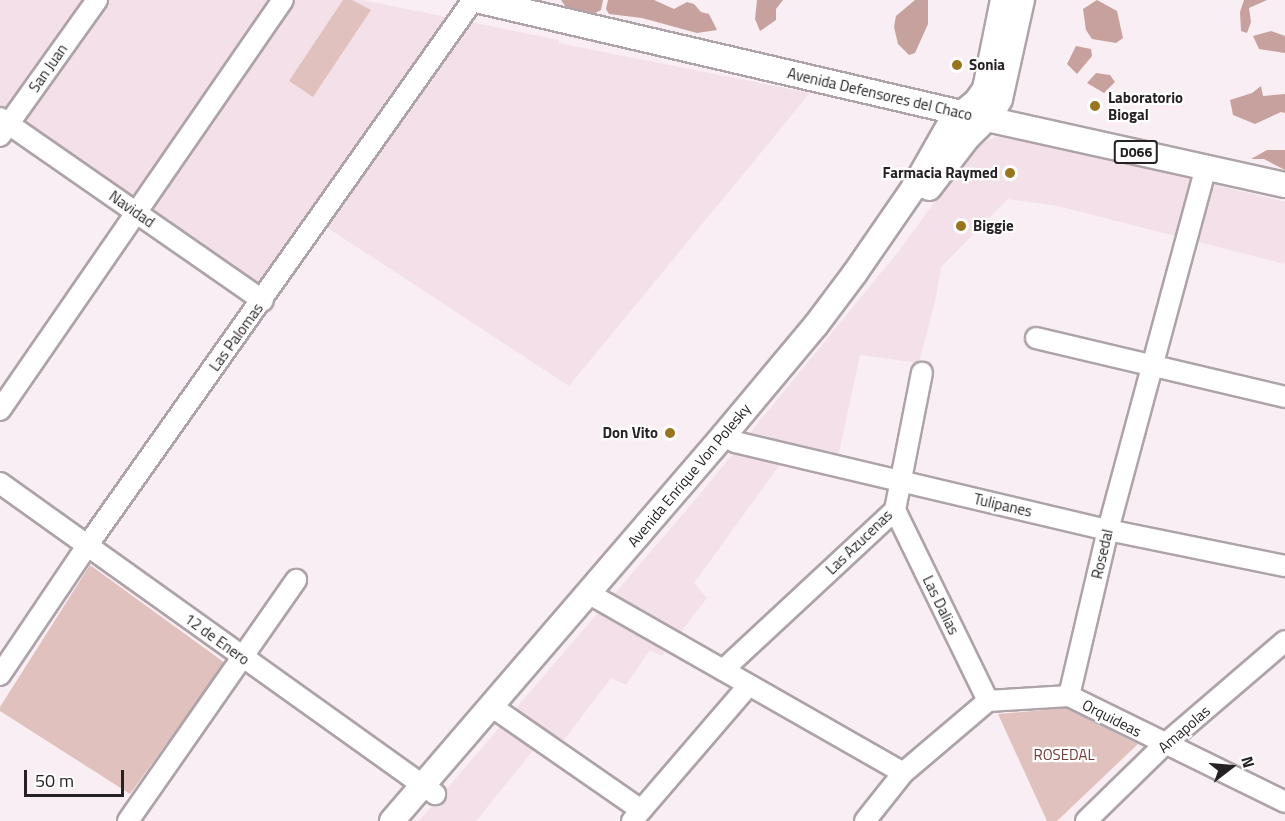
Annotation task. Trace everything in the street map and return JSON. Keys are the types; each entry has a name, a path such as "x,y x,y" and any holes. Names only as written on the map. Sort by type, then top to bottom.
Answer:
{"main road":[{"name":"Avenida Defensores del Chaco","path":"474,0 987,119 1285,185"},
{"name":"Avenida Enrique Von Polesky","path":"729,439 848,282 913,189 951,122 976,102 985,89 1003,0"},
{"name":"Avenida Enrique Von Polesky","path":"392,821 430,789 729,439 831,329 946,166 971,133 987,119 1005,88 1022,0"},
{"name":"Avenida Enrique Von Polesky","path":"412,821 430,789"}],"street":[{"name":"San Juan","path":"3,126 97,0"},
{"path":"0,410 135,211 283,0"},
{"name":"Las Palomas","path":"0,675 87,546 263,301 474,0"},
{"name":"Navidad","path":"3,126 135,211 263,301"},
{"name":"Rosedal","path":"1069,696 1108,530 1206,168"},
{"path":"1036,338 1154,364 1285,397"},
{"name":"Las Azucenas","path":"723,670 895,510 922,373"},
{"name":"Tulipanes","path":"729,439 1108,530 1285,566"},
{"name":"12 de Enero","path":"0,483 430,789"},
{"name":"Las Dalias","path":"895,510 988,700"},
{"path":"128,821 244,658 296,580"},
{"path":"594,596 903,773"},
{"name":"Amapolas","path":"1086,821 1165,744 1285,641"},
{"path":"497,710 636,815 749,685"},
{"path":"865,821 903,773 988,700 1069,696"},
{"name":"Orquideas","path":"1069,696 1285,802"}],"shaded area":[{"path":"0,0 362,0 559,40 558,43 810,93 569,386 311,217 259,290 0,107"},
{"path":"561,0 603,0 601,10 591,15 565,6"},
{"path":"608,0 654,0 674,9 687,2 694,4 701,12 709,14 717,30 697,33 642,18 609,14 606,9"},
{"path":"757,0 783,0 776,9 776,20 760,31 755,19"},
{"path":"915,0 928,0 928,24 915,53 909,55 898,44 894,27 896,16"},
{"path":"1097,0 1117,11 1123,38 1116,43 1092,39 1086,30 1083,9"},
{"path":"1244,0 1267,0 1249,8 1251,22 1247,33 1241,31 1240,12"},
{"path":"1271,31 1285,36 1285,53 1259,49 1253,36"},
{"path":"1076,46 1091,49 1092,56 1077,74 1067,64"},
{"path":"1096,73 1110,75 1115,82 1104,93 1087,83"},
{"path":"1261,86 1263,96 1285,94 1285,113 1281,112 1255,124 1233,115 1230,100 1252,93"},
{"path":"1003,133 1285,202 1285,264 1058,206 1008,199 941,267 936,297 919,363 860,355 837,462 789,452 694,583 707,598 662,656 650,650 626,685 611,678 564,740 548,732 476,821 419,821 695,500 898,252 961,166 983,143"},
{"path":"1267,150 1285,150 1285,170 1264,159 1251,159"}],"green space":[{"path":"343,0 352,0 371,10 313,97 289,81"},
{"path":"90,565 225,663 130,794 0,711 0,707"},
{"name":"ROSEDAL","path":"1066,708 1138,744 1057,821 1047,821 998,714"}],"place":[{"name":"Sonia","path":"957,65"},
{"name":"Laboratorio Biogal","path":"1095,106"},
{"name":"Farmacia Raymed","path":"1010,173"},
{"name":"Biggie","path":"961,226"},
{"name":"Don Vito","path":"670,433"}]}
